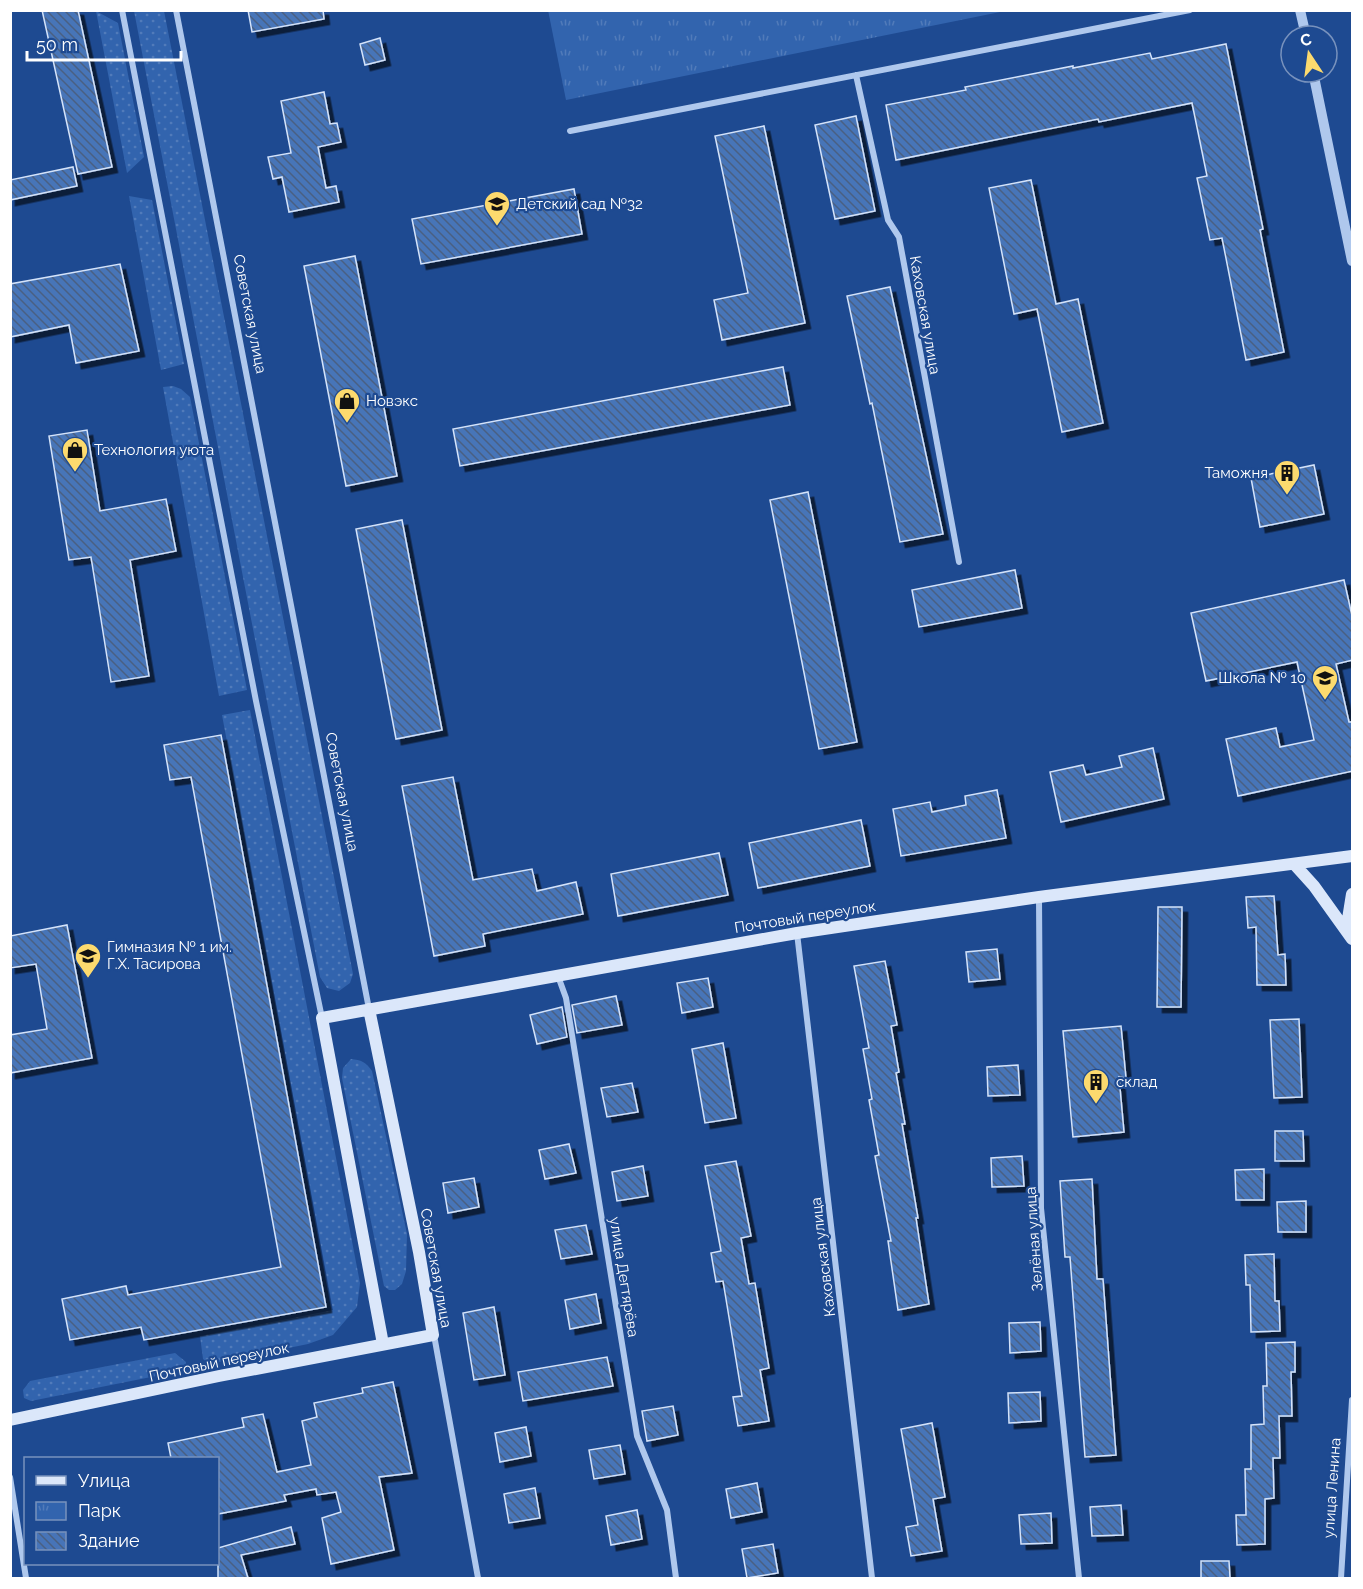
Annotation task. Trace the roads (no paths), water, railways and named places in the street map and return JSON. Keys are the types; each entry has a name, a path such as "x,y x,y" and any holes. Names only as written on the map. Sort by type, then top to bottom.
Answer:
{"main road":[{"name":"Почтовый переулок","path":"322,1018 797,933 1039,897 1353,856"},
{"path":"1295,865 1314,886 1352,939"},
{"path":"1352,939 1348,919 1353,894"},
{"name":"Советская улица","path":"369,1009 419,1252 433,1335"},
{"path":"322,1018 383,1344"},
{"name":"Почтовый переулок","path":"11,1422 433,1335"}],"street":[{"path":"122,10 253,690 322,1018"},
{"name":"Советская улица","path":"176,10 369,1009"},
{"path":"570,130 1190,10"},
{"name":"Каховская улица","path":"856,75 888,220 899,237 958,562"},
{"path":"1316,84 1353,261"},
{"name":"Зелёная улица","path":"1039,897 1041,1208 1079,1578"},
{"name":"Каховская улица","path":"797,933 872,1578"},
{"name":"улица Дегтярёва","path":"558,976 566,998 637,1436 667,1510 676,1578"},
{"name":"Советская улица","path":"433,1335 478,1578"},
{"name":"улица Ленина","path":"1341,1578 1353,1400"},
{"path":"10,1477 26,1578"}],"place":[{"name":"Детский сад №32","path":"497,227"},
{"name":"Новэкс","path":"347,424"},
{"name":"Технология уюта","path":"75,473"},
{"name":"Таможня","path":"1287,496"},
{"name":"Школа № 10","path":"1325,701"},
{"name":"Гимназия № 1 им. Г.Х. Тасирова","path":"88,979"},
{"name":"склад","path":"1096,1105"}]}
